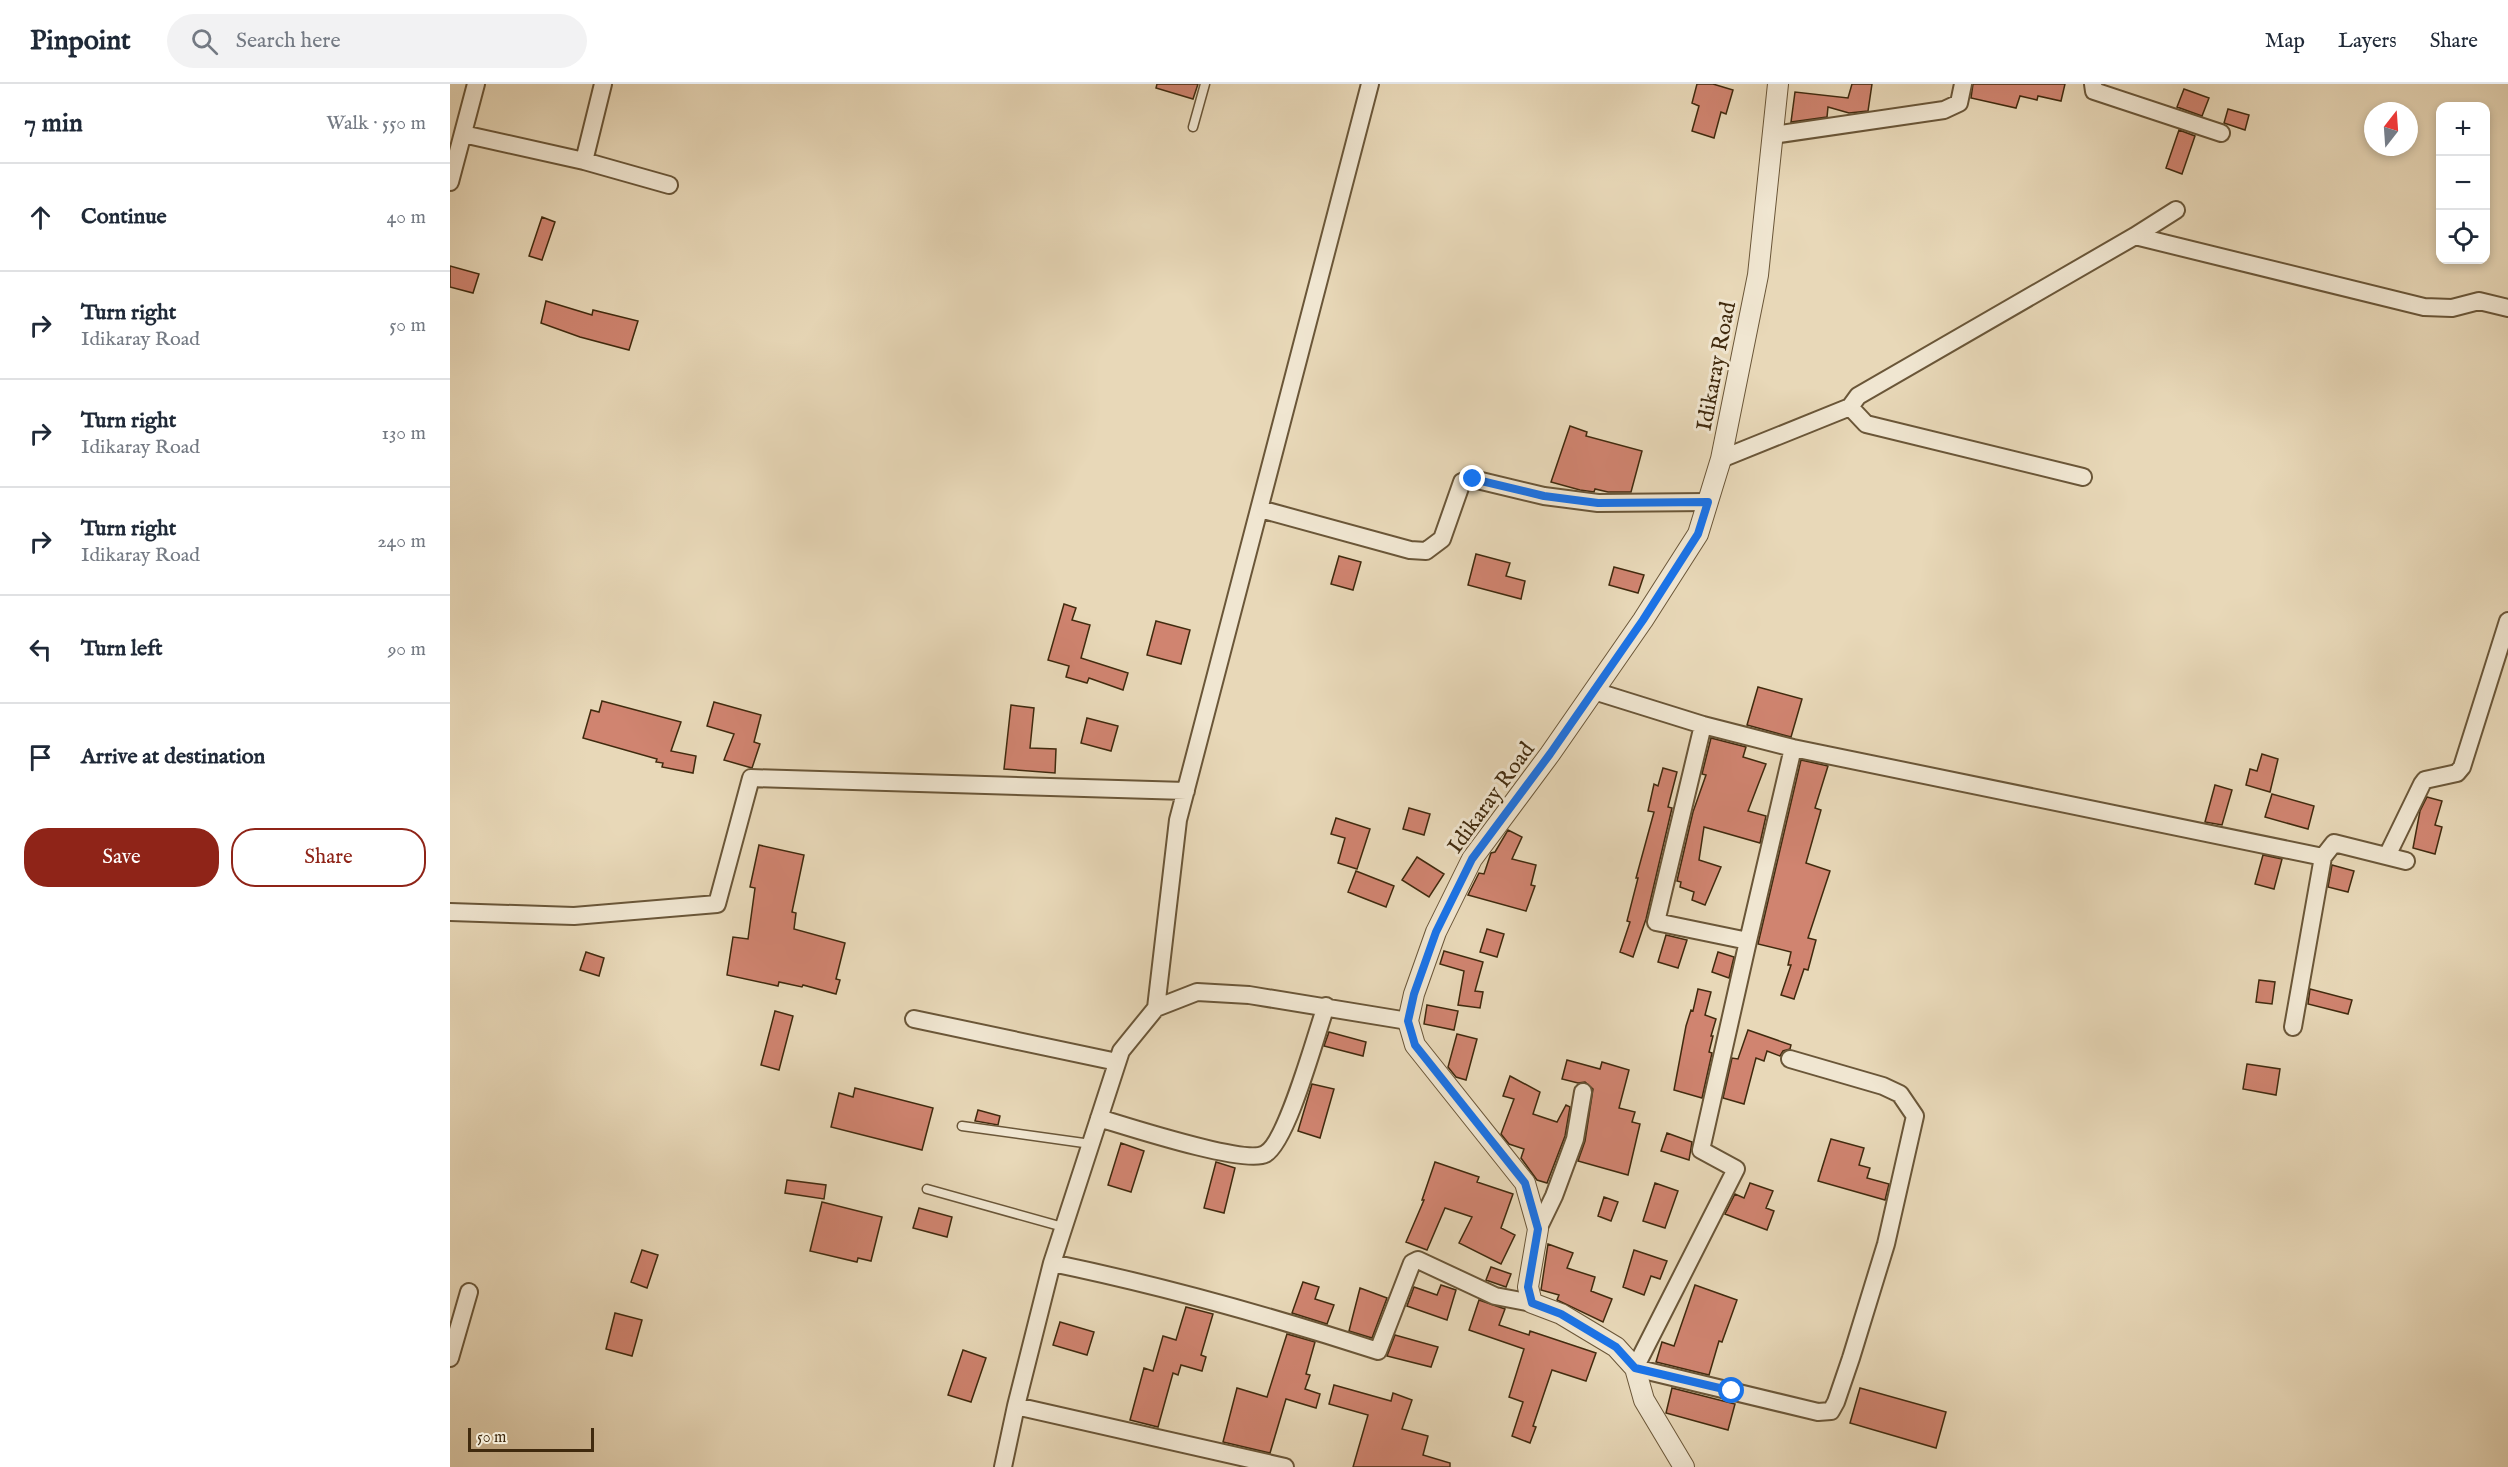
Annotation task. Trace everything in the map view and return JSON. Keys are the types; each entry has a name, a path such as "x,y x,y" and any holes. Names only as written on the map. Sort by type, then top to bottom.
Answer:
{"street":[{"path":"450,182 476,84"},
{"path":"584,161 603,84"},
{"path":"1156,1008 1178,820 1370,84"},
{"name":"Idikaray Road","path":"1408,1021 1414,994 1436,932 1472,859 1594,691 1698,534 1721,459 1758,275 1778,84"},
{"path":"1773,135 1944,110 1959,103 1963,84"},
{"path":"2093,84 2094,91 2221,133"},
{"path":"463,134 584,161 669,184"},
{"path":"1721,459 1850,407 1858,396 2176,210"},
{"path":"2135,236 2424,307 2451,308 2479,301 2508,308"},
{"path":"1850,407 1866,424 2083,477"},
{"path":"1260,509 1410,550 1426,551 1442,539 1462,482 1473,479 1544,496 1598,503 1708,502"},
{"path":"2387,856 2422,783 2425,780 2457,773 2462,766 2508,621"},
{"path":"1594,691 1793,748 2323,857"},
{"path":"1703,724 1656,922 1748,940"},
{"path":"1635,1368 1736,1168 1701,1150 1793,748"},
{"path":"450,912 574,916 717,904 751,778 1186,791"},
{"path":"2293,1027 2323,857 2334,843 2406,861"},
{"path":"1004,1467 1016,1406 1052,1263 1117,1062 1121,1050 1156,1008 1197,992 1250,995 1408,1021 1415,1045 1525,1183 1538,1229"},
{"path":"1099,1118 1187,1143 1245,1156 1263,1156 1274,1148 1285,1126 1326,1006"},
{"path":"914,1019 1117,1062"},
{"path":"1635,1368 1818,1412 1831,1411 1836,1402 1886,1244 1915,1116 1900,1094 1883,1086 1790,1059"},
{"path":"1532,1303 1528,1287 1538,1229 1554,1196 1575,1138 1583,1092"},
{"path":"1052,1263 1160,1286 1274,1317 1378,1351 1412,1263 1418,1260 1495,1296 1516,1302 1532,1303 1561,1314 1616,1347 1635,1368 1644,1400 1684,1467"},
{"path":"450,1358 469,1292"},
{"path":"1016,1406 1286,1467"}],"lane":[{"path":"1193,127 1205,84"},
{"path":"962,1126 1091,1144"},
{"path":"927,1189 1063,1227"}],"building":[{"path":"1157,84 1198,84 1193,99 1156,88"},
{"path":"1697,84 1713,84 1733,90 1726,114 1721,112 1714,138 1692,131 1699,106 1692,103"},
{"path":"1852,84 1872,84 1868,111 1849,113 1828,107 1827,117 1791,122 1795,92 1848,98"},
{"path":"1973,84 2065,84 2061,101 2038,96 2037,100 2020,96 2016,108 1971,98"},
{"path":"2184,89 2209,98 2202,116 2177,107"},
{"path":"2228,109 2249,115 2245,130 2224,123"},
{"path":"2179,130 2195,136 2182,174 2166,168"},
{"path":"542,217 555,222 542,260 529,256"},
{"path":"450,266 479,274 473,293 450,287"},
{"path":"546,301 592,315 593,310 638,321 629,350 580,337 541,323"},
{"path":"1570,426 1587,432 1586,436 1642,451 1631,492 1608,492 1595,489 1594,492 1551,482"},
{"path":"1476,554 1510,563 1506,576 1525,581 1521,599 1468,585"},
{"path":"1339,556 1361,562 1353,590 1331,584"},
{"path":"1614,567 1644,575 1638,593 1609,585"},
{"path":"1064,604 1076,608 1072,620 1090,625 1081,658 1128,673 1123,690 1089,678 1087,683 1066,677 1069,666 1048,660"},
{"path":"1156,621 1190,630 1181,664 1147,655"},
{"path":"1758,687 1802,699 1791,737 1747,725"},
{"path":"602,701 681,722 671,751 696,756 693,773 662,767 663,763 656,762 657,759 583,738 591,710 599,712"},
{"path":"714,702 761,715 754,742 760,744 752,768 724,760 734,734 707,726"},
{"path":"1011,705 1034,708 1030,748 1056,749 1055,773 1004,769"},
{"path":"1087,718 1118,726 1111,751 1081,743"},
{"path":"1711,738 1746,747 1743,757 1766,764 1748,811 1766,816 1760,843 1704,827 1699,860 1721,867 1705,905 1692,900 1694,892 1680,887 1681,882 1677,881 1693,812 1706,775 1702,774"},
{"path":"2262,754 2278,759 2270,792 2246,785 2250,769 2257,771"},
{"path":"1801,760 1828,766 1815,808 1821,810 1806,863 1830,871 1808,938 1816,940 1808,970 1804,969 1794,999 1781,995 1791,965 1788,965 1791,952 1758,944"},
{"path":"1663,768 1677,772 1668,807 1672,808 1646,919 1633,957 1620,952 1630,922 1627,921 1638,878 1636,878 1654,812 1648,811 1654,784 1658,786"},
{"path":"2215,785 2232,790 2222,825 2205,822"},
{"path":"2272,794 2314,806 2308,829 2265,817"},
{"path":"2427,797 2442,801 2435,825 2442,827 2435,854 2413,848 2420,811"},
{"path":"1409,808 1430,814 1424,835 1403,829"},
{"path":"1336,818 1370,829 1357,869 1338,863 1345,838 1331,834"},
{"path":"1508,830 1522,837 1512,859 1536,865 1531,885 1535,886 1526,911 1468,895 1479,873 1484,874 1491,853 1495,852"},
{"path":"759,845 804,855 792,912 796,913 794,929 845,943 836,979 840,980 836,994 803,985 802,987 779,982 778,986 727,975 733,937 748,939 755,888 750,887"},
{"path":"2263,855 2282,859 2274,889 2255,884"},
{"path":"1417,857 1444,874 1429,897 1402,880"},
{"path":"2332,865 2354,871 2348,892 2328,887"},
{"path":"1356,871 1394,886 1386,907 1348,892"},
{"path":"1487,929 1504,934 1497,957 1480,952"},
{"path":"1666,935 1687,940 1678,968 1658,962"},
{"path":"1444,951 1483,962 1475,991 1483,992 1480,1008 1458,1005 1464,971 1440,964"},
{"path":"586,952 604,958 599,976 580,970"},
{"path":"1718,952 1734,957 1729,978 1712,972"},
{"path":"2259,980 2275,982 2272,1004 2256,1002"},
{"path":"1698,989 1711,992 1705,1015 1716,1019 1709,1052 1712,1053 1702,1098 1674,1090 1686,1026 1691,1010 1693,1011"},
{"path":"2310,989 2352,1000 2348,1014 2308,1004"},
{"path":"1427,1005 1458,1011 1454,1030 1424,1024"},
{"path":"775,1011 793,1016 779,1070 761,1065"},
{"path":"1748,1030 1791,1045 1790,1049 1783,1051 1780,1056 1767,1051 1764,1061 1756,1058 1744,1104 1723,1098 1732,1058 1738,1059"},
{"path":"1329,1032 1366,1042 1363,1056 1324,1046"},
{"path":"1457,1034 1477,1039 1466,1080 1456,1077 1448,1067"},
{"path":"1567,1060 1600,1069 1602,1062 1629,1070 1619,1108 1635,1112 1632,1122 1640,1124 1628,1175 1578,1161 1585,1141 1593,1089 1585,1082 1578,1083 1562,1079"},
{"path":"2247,1064 2280,1069 2276,1095 2243,1089"},
{"path":"1510,1076 1540,1092 1533,1114 1557,1122 1566,1105 1570,1107 1565,1136 1547,1183 1537,1180 1521,1158 1524,1149 1509,1144 1501,1134 1514,1099 1503,1096"},
{"path":"1312,1084 1334,1089 1320,1138 1298,1131"},
{"path":"855,1088 933,1108 922,1150 831,1127 839,1093 853,1097"},
{"path":"978,1110 1000,1116 998,1125 975,1121"},
{"path":"1667,1133 1692,1142 1689,1160 1661,1151"},
{"path":"1831,1139 1864,1148 1859,1165 1870,1168 1867,1178 1889,1184 1885,1200 1818,1181"},
{"path":"1121,1143 1144,1151 1131,1192 1108,1185"},
{"path":"1216,1162 1235,1168 1224,1213 1204,1208"},
{"path":"1435,1162 1479,1177 1477,1182 1513,1194 1501,1228 1515,1235 1501,1264 1459,1243 1472,1217 1445,1208 1427,1250 1406,1242 1424,1200 1422,1200"},
{"path":"787,1180 826,1185 824,1199 785,1193"},
{"path":"1655,1183 1678,1191 1665,1228 1643,1221"},
{"path":"1750,1183 1773,1191 1766,1208 1774,1211 1767,1230 1725,1214 1735,1194 1744,1198"},
{"path":"1604,1197 1618,1202 1611,1221 1598,1216"},
{"path":"822,1202 882,1217 871,1261 858,1258 857,1262 810,1251"},
{"path":"919,1208 952,1217 947,1237 913,1228"},
{"path":"1548,1244 1573,1253 1567,1268 1595,1277 1591,1291 1612,1299 1603,1322 1557,1300 1559,1295 1541,1290"},
{"path":"642,1250 658,1255 647,1288 631,1282"},
{"path":"1634,1250 1667,1261 1660,1279 1651,1276 1644,1295 1623,1287"},
{"path":"1491,1267 1511,1274 1506,1287 1486,1280"},
{"path":"1303,1282 1319,1287 1315,1299 1334,1305 1327,1324 1292,1313"},
{"path":"1441,1285 1456,1290 1447,1320 1407,1306 1414,1287 1437,1295"},
{"path":"1695,1285 1737,1300 1722,1342 1719,1341 1709,1375 1656,1362 1662,1342 1674,1346"},
{"path":"1360,1288 1387,1298 1372,1338 1349,1331"},
{"path":"1479,1300 1505,1309 1499,1325 1529,1335 1530,1331 1596,1353 1586,1381 1552,1370 1533,1426 1536,1427 1530,1443 1512,1436 1523,1402 1509,1397 1524,1349 1469,1330"},
{"path":"1186,1307 1213,1314 1201,1355 1206,1357 1202,1371 1181,1365 1178,1375 1173,1373 1158,1427 1130,1420 1144,1368 1153,1371 1163,1336 1176,1340"},
{"path":"615,1313 642,1320 632,1356 606,1349"},
{"path":"1060,1322 1094,1332 1087,1355 1053,1345"},
{"path":"1287,1334 1315,1342 1306,1374 1310,1375 1305,1389 1320,1394 1316,1408 1286,1399 1270,1453 1223,1442 1237,1388 1267,1397"},
{"path":"1395,1335 1438,1347 1431,1367 1387,1356"},
{"path":"963,1350 986,1358 971,1402 948,1395"},
{"path":"1334,1385 1391,1401 1393,1393 1412,1400 1402,1429 1428,1436 1423,1455 1450,1463 1450,1467 1353,1467 1368,1415 1329,1404"},
{"path":"1672,1388 1735,1404 1728,1430 1666,1413"},
{"path":"1860,1388 1946,1412 1936,1448 1850,1423"}],"route":[{"path":"1473,479 1544,496 1598,503 1708,502 1698,534 1643,620 1550,754 1472,859 1436,932 1414,994 1408,1021 1415,1045 1525,1183 1538,1229 1528,1287 1532,1303 1561,1314 1616,1347 1635,1368 1732,1391"}]}
